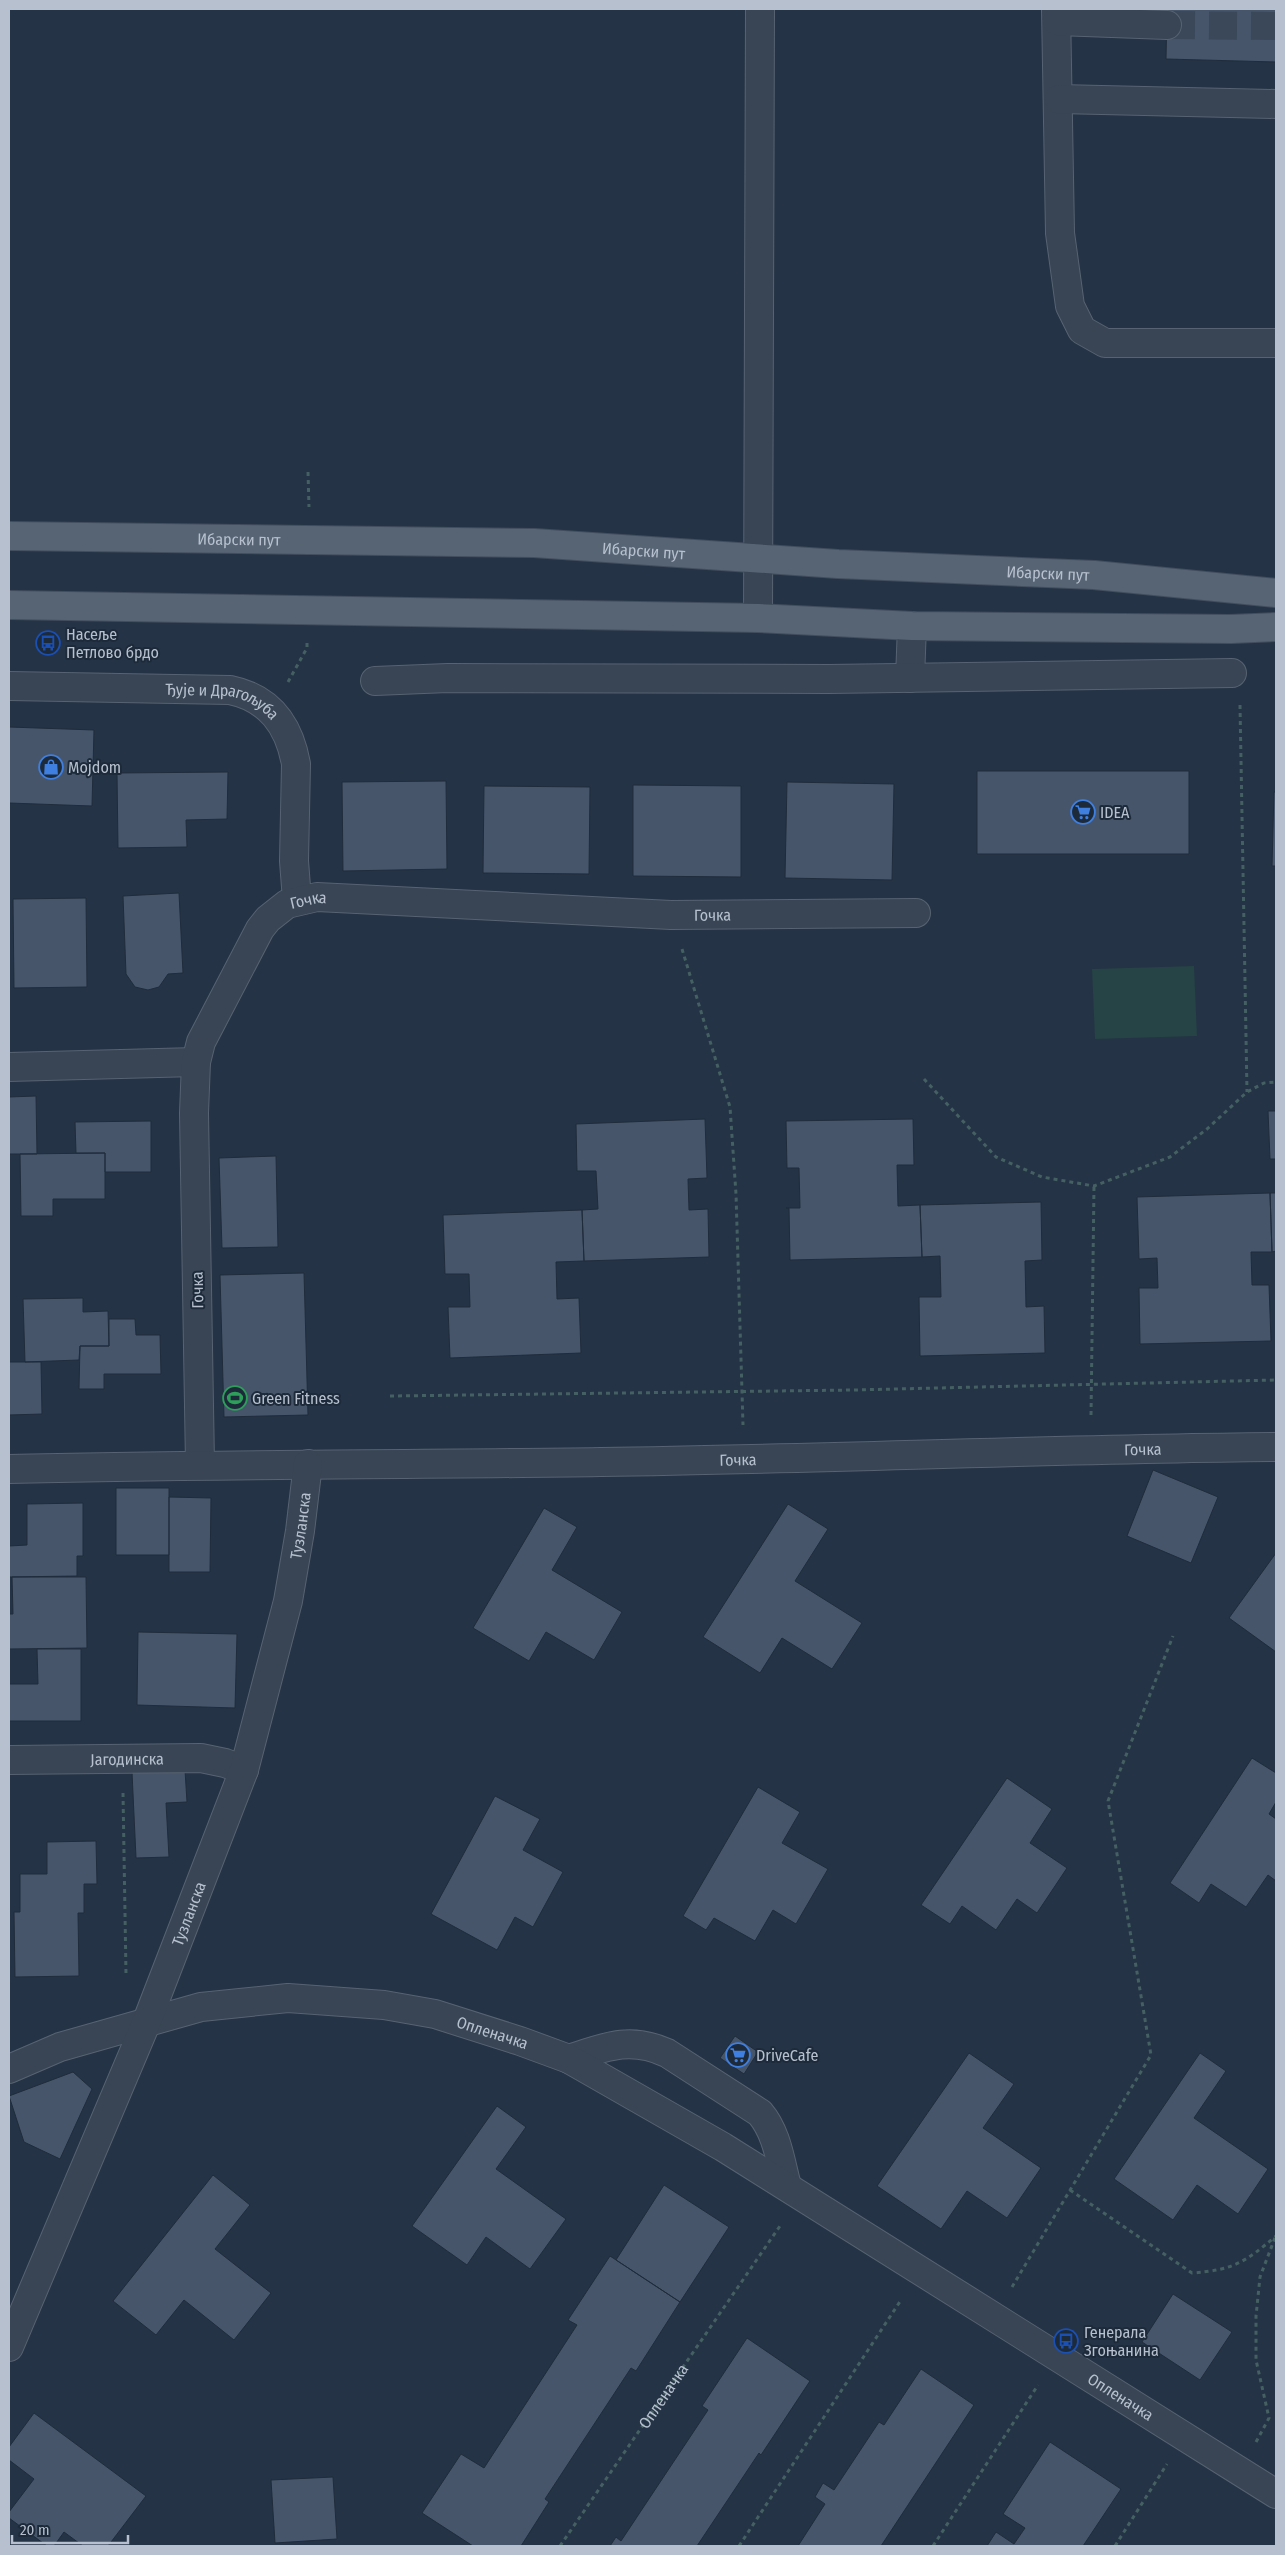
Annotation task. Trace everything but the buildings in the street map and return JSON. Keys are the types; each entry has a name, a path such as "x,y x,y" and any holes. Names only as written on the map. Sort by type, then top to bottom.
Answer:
{"main road":[{"name":"Ибарски пут","path":"9,536 534,543 759,559 1094,575 1276,593"},
{"path":"9,605 758,618 912,626 1221,629 1276,627"}],"street":[{"path":"758,618 760,9"},
{"path":"1167,25 1056,15 1060,233 1070,306 1082,330 1104,343 1276,343"},
{"path":"1059,99 1276,104"},
{"path":"910,678 912,626"},
{"path":"375,681 448,678 910,678 1232,673"},
{"name":"Ђује и Драгољуба","path":"9,686 230,690 258,699 271,710 288,736 296,764 294,861 297,900"},
{"name":"Гочка","path":"200,1464 194,1103 196,1062 207,1029 260,929 278,910 297,900 316,897 672,914 916,913"},
{"path":"9,1067 196,1062"},
{"name":"Гочка","path":"9,1469 200,1464 604,1462 1090,1449 1276,1447"},
{"name":"Тузланска","path":"9,2347 137,2024 244,1770 288,1601 300,1531 308,1464"},
{"name":"Јагодинска","path":"9,1760 201,1758 225,1762 244,1770"},
{"name":"Опленачка","path":"9,2069 60,2047 137,2024 201,2007 242,2001 288,1998 331,1999 384,2005 435,2014 569,2060 723,2147 1276,2494"},
{"path":"569,2060 607,2046 632,2043 650,2045 667,2053 760,2113 769,2124 794,2191"}],"path":[{"path":"308,472 309,512"},
{"path":"271,710 307,648 307,640"},
{"path":"1240,702 1247,1092"},
{"path":"672,914 730,1107 736,1194 744,1458"},
{"path":"924,1079 996,1157 1042,1177 1094,1186 1170,1157 1206,1129 1247,1092 1264,1083 1276,1082"},
{"path":"1090,1449 1094,1186"},
{"path":"390,1396 742,1392 1276,1380"},
{"path":"994,2318 1151,2055 1108,1801 1173,1636"},
{"path":"122,1760 137,2024"},
{"path":"1070,2190 1192,2273 1216,2271 1248,2260 1276,2235"},
{"name":"Опленачка","path":"560,2546 794,2191"},
{"path":"1240,2472 1269,2418 1256,2360 1256,2316 1260,2277 1276,2235"},
{"path":"739,2546 920,2271"},
{"path":"933,2546 1056,2357"},
{"path":"1115,2546 1184,2438"}],"green space":[{"path":"1194,966 1197,1036 1095,1039 1092,969"}],"tunnel":[{"path":"1167,25 1276,26"}],"place":[{"name":"Насеље Петлово брдо","path":"48,643"},
{"name":"Mojdom","path":"51,767"},
{"name":"IDEA","path":"1083,812"},
{"name":"Green Fitness","path":"235,1398"},
{"name":"DriveCafe","path":"738,2055"},
{"name":"Генерала Згоњанина","path":"1066,2341"}]}
